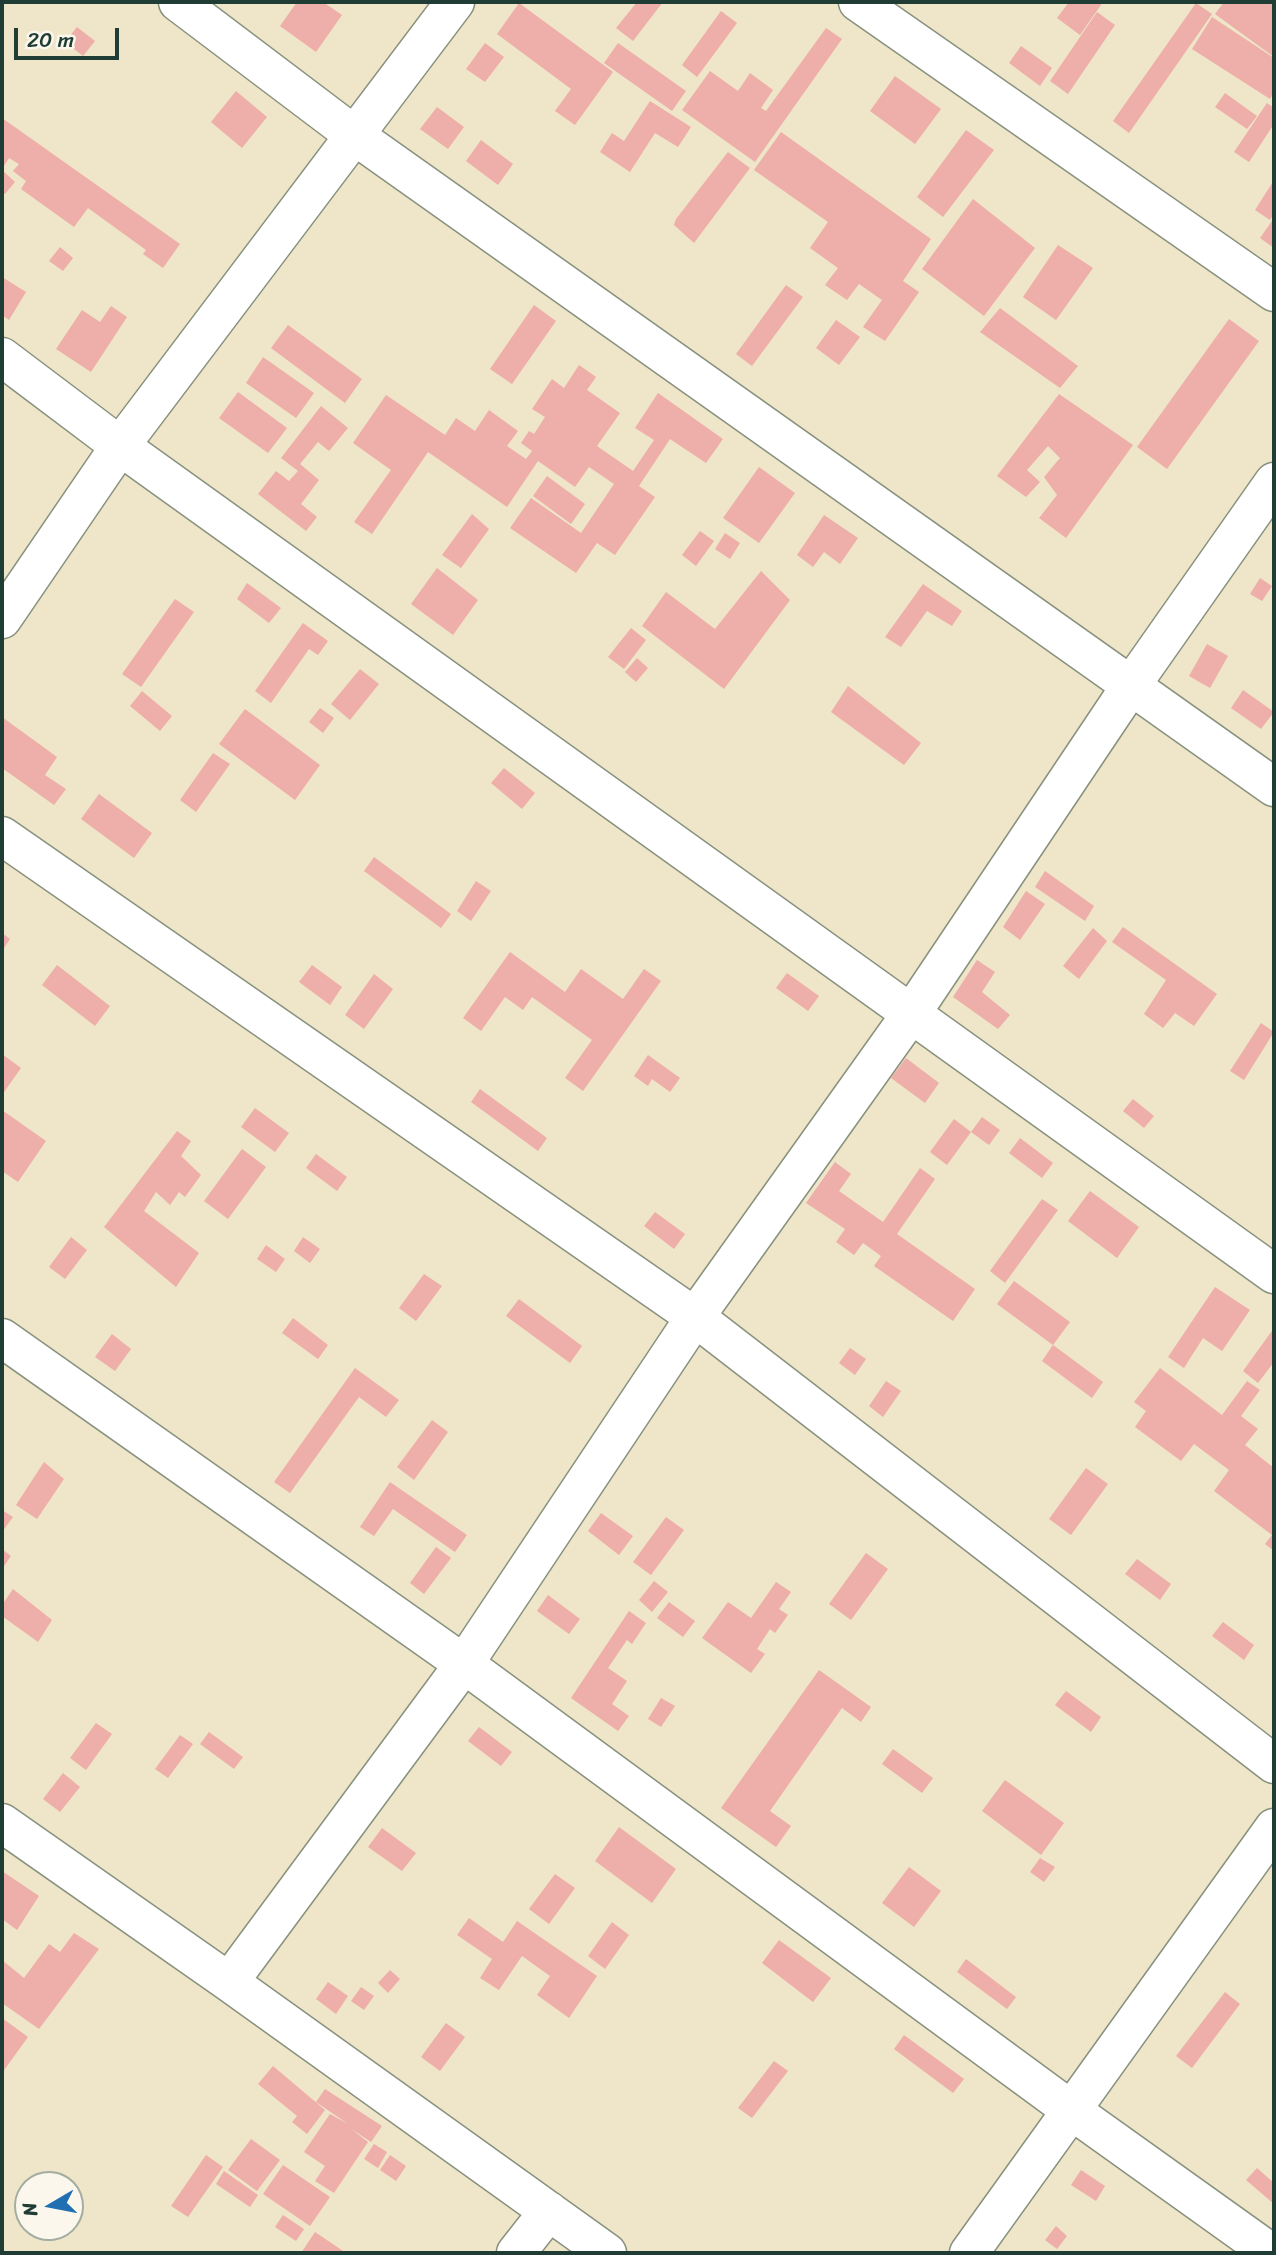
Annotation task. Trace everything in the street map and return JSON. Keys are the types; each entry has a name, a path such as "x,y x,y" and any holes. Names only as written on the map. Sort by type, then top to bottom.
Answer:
{"street":[{"path":"178,2 354,135 1274,787"},
{"path":"2,620 120,446 455,2"},
{"path":"858,2 1274,292"},
{"path":"2,357 120,446 1274,1274"},
{"path":"229,1982 464,1664 695,1317 911,1014 1130,687 1274,482"},
{"path":"2,836 695,1317 1274,1764"},
{"path":"2,1338 464,1664 1071,2110 1271,2253"},
{"path":"2,1823 607,2253"},
{"path":"969,2253 1274,1828"},
{"path":"516,2253 549,2211"}],"building":[{"path":"297,2 323,2 342,15 316,52 280,26"},
{"path":"637,2 663,2 633,41 616,28"},
{"path":"1069,2 1103,2 1080,35 1057,18"},
{"path":"1224,2 1270,2 1274,5 1274,57 1215,14"},
{"path":"519,3 613,72 575,125 555,111 571,89 497,34"},
{"path":"1196,3 1212,14 1129,133 1113,121"},
{"path":"721,11 737,23 697,77 682,65"},
{"path":"1097,12 1115,25 1068,94 1050,81"},
{"path":"1212,17 1274,58 1274,92 1270,99 1192,49"},
{"path":"77,27 95,41 83,56 65,42"},
{"path":"826,28 842,39 755,162 682,110 710,71 738,91 750,73 773,90 761,108 766,111"},
{"path":"485,43 504,57 485,82 466,69"},
{"path":"618,43 686,91 672,111 604,63"},
{"path":"1021,46 1052,68 1040,86 1009,63"},
{"path":"895,76 941,109 915,144 870,111"},
{"path":"236,91 267,117 242,148 211,122"},
{"path":"1225,93 1257,116 1247,129 1215,107"},
{"path":"650,101 691,127 678,147 655,133 630,172 600,152 612,133 624,141"},
{"path":"1267,103 1274,108 1274,124 1249,162 1234,152"},
{"path":"437,107 464,127 448,149 420,129"},
{"path":"2,118 180,244 163,268 143,254 146,250 88,208 74,227 21,189 26,181 13,171 19,164 9,158 2,169"},
{"path":"966,130 994,150 943,217 917,197"},
{"path":"781,132 931,239 903,281 919,292 885,341 863,327 882,300 859,284 847,300 825,285 838,268 810,248 828,222 754,170"},
{"path":"481,140 513,164 498,185 466,161"},
{"path":"728,152 750,168 694,243 674,225 676,219"},
{"path":"2,170 15,182 5,194 2,191"},
{"path":"1274,180 1274,214 1270,220 1255,210"},
{"path":"973,199 1035,248 984,316 922,269"},
{"path":"1274,218 1274,248 1260,238"},
{"path":"1058,245 1093,268 1056,320 1023,297"},
{"path":"60,247 73,258 63,271 49,261"},
{"path":"2,277 26,292 9,320 2,315"},
{"path":"786,285 803,297 752,366 736,354"},
{"path":"534,305 556,321 512,384 490,369"},
{"path":"111,306 127,317 91,372 56,349 82,310 100,322"},
{"path":"1000,308 1078,366 1060,388 980,332"},
{"path":"1229,319 1259,341 1167,469 1137,447"},
{"path":"836,320 860,337 839,365 816,348"},
{"path":"288,325 362,379 345,403 271,348"},
{"path":"263,357 314,393 296,418 246,383"},
{"path":"579,365 596,377 587,390 620,413 597,446 633,471 654,440 635,428 658,393 723,439 706,463 670,439 639,486 655,497 615,555 597,543 576,573 510,528 531,498 581,533 614,484 589,467 575,487 538,461 507,507 428,452 372,534 354,522 391,470 353,443 386,395 445,435 456,418 475,431 489,410 518,431 507,446 526,459 532,451 521,443 529,431 534,434 545,417 532,409 552,379 564,388"},
{"path":"238,392 287,428 268,453 219,418"},
{"path":"1059,394 1133,445 1066,538 1039,518 1057,495 1044,477 1060,458 1048,446 1027,470 1040,482 1026,497 997,476"},
{"path":"321,406 348,428 329,451 318,442 300,464 319,480 301,504 317,517 306,531 258,494 276,471 289,481 298,471 281,458"},
{"path":"759,467 795,493 759,543 723,518"},
{"path":"547,476 585,504 571,524 533,496"},
{"path":"472,514 489,529 461,568 442,555"},
{"path":"824,515 858,538 840,564 824,552 813,567 797,555"},
{"path":"700,531 714,541 696,566 682,555"},
{"path":"725,533 740,543 730,559 715,549"},
{"path":"437,568 478,600 453,635 411,604"},
{"path":"761,571 790,600 724,689 642,626 666,592 715,629"},
{"path":"1260,578 1272,586 1262,601 1250,594"},
{"path":"247,583 281,608 269,623 237,599"},
{"path":"923,584 962,611 952,626 927,611 901,647 885,637"},
{"path":"175,599 194,612 141,687 122,674"},
{"path":"303,623 328,641 318,655 309,649 271,703 255,691"},
{"path":"631,628 646,640 624,669 608,657"},
{"path":"1207,644 1228,656 1210,688 1189,676"},
{"path":"637,658 648,668 636,682 625,672"},
{"path":"360,669 379,684 350,720 331,704"},
{"path":"848,686 921,743 904,765 831,712"},
{"path":"1243,690 1274,712 1261,729 1231,708"},
{"path":"142,691 172,716 160,731 130,706"},
{"path":"320,708 334,718 323,733 309,722"},
{"path":"245,709 320,765 295,800 219,744"},
{"path":"2,717 57,757 45,775 66,789 54,805 2,768"},
{"path":"213,753 230,764 196,812 180,800"},
{"path":"504,768 535,793 522,809 491,783"},
{"path":"99,794 152,833 134,858 81,819"},
{"path":"374,857 451,914 441,928 364,871"},
{"path":"1045,871 1094,906 1085,921 1035,887"},
{"path":"476,881 491,891 471,921 457,911"},
{"path":"1026,891 1045,904 1020,940 1003,927"},
{"path":"1123,927 1217,994 1194,1026 1175,1013 1163,1028 1144,1014 1166,980 1112,942"},
{"path":"1093,928 1107,941 1079,979 1063,966"},
{"path":"2,933 10,939 2,951"},
{"path":"510,952 565,992 581,969 623,999 644,969 661,981 583,1091 565,1078 592,1040 532,997 523,1010 505,997 481,1031 463,1018"},
{"path":"977,960 995,972 982,992 1010,1015 998,1029 953,997"},
{"path":"57,965 110,1006 95,1026 42,985"},
{"path":"312,965 342,987 330,1005 299,982"},
{"path":"787,973 819,996 808,1011 776,988"},
{"path":"374,974 393,989 364,1029 345,1015"},
{"path":"1261,1023 1274,1032 1244,1080 1230,1071"},
{"path":"2,1054 21,1068 2,1095"},
{"path":"648,1055 680,1078 670,1092 652,1079 648,1086 634,1076"},
{"path":"906,1058 939,1083 925,1103 891,1078"},
{"path":"480,1089 547,1138 538,1151 471,1102"},
{"path":"1133,1099 1154,1116 1144,1128 1123,1111"},
{"path":"255,1108 289,1133 275,1152 241,1127"},
{"path":"2,1110 46,1141 18,1182 2,1171"},
{"path":"982,1117 1000,1130 989,1145 971,1132"},
{"path":"954,1119 971,1132 947,1165 930,1152"},
{"path":"177,1131 191,1141 181,1156 201,1175 185,1197 179,1192 170,1205 156,1192 144,1211 199,1253 176,1287 104,1227"},
{"path":"1020,1138 1053,1163 1042,1178 1009,1153"},
{"path":"242,1149 266,1167 228,1219 204,1201"},
{"path":"316,1154 347,1177 337,1191 306,1168"},
{"path":"835,1162 851,1174 839,1191 883,1222 920,1168 935,1179 897,1234 975,1289 953,1321 874,1266 881,1256 863,1243 854,1255 836,1242 845,1229 806,1203"},
{"path":"1090,1191 1139,1227 1117,1258 1068,1221"},
{"path":"1042,1199 1058,1210 1005,1283 990,1271"},
{"path":"655,1212 685,1234 674,1249 644,1226"},
{"path":"71,1237 87,1250 65,1279 49,1267"},
{"path":"303,1237 320,1249 310,1263 294,1251"},
{"path":"266,1245 285,1259 276,1272 257,1259"},
{"path":"424,1274 442,1286 416,1321 399,1308"},
{"path":"1014,1281 1070,1322 1053,1345 997,1304"},
{"path":"1215,1287 1250,1310 1222,1351 1203,1338 1184,1368 1168,1357"},
{"path":"519,1299 582,1346 570,1363 506,1316"},
{"path":"293,1318 328,1345 318,1359 282,1333"},
{"path":"1274,1328 1274,1362 1258,1383 1243,1371"},
{"path":"112,1334 131,1349 115,1371 95,1357"},
{"path":"1053,1345 1103,1382 1092,1398 1042,1361"},
{"path":"850,1348 866,1359 855,1375 839,1363"},
{"path":"355,1368 399,1400 386,1417 359,1397 290,1493 274,1482"},
{"path":"1160,1368 1222,1415 1247,1381 1260,1390 1241,1416 1258,1429 1245,1445 1274,1468 1274,1551 1265,1544 1272,1535 1214,1491 1229,1470 1194,1444 1181,1461 1135,1427 1146,1411 1134,1402"},
{"path":"886,1381 901,1391 883,1417 869,1406"},
{"path":"432,1420 448,1432 414,1480 397,1467"},
{"path":"44,1462 64,1479 37,1519 16,1505"},
{"path":"1086,1468 1108,1484 1071,1535 1049,1519"},
{"path":"390,1482 467,1535 455,1552 393,1509 374,1536 360,1527"},
{"path":"2,1510 13,1517 2,1532"},
{"path":"601,1513 633,1536 619,1555 588,1531"},
{"path":"666,1517 684,1530 651,1575 633,1562"},
{"path":"436,1547 451,1558 424,1594 410,1583"},
{"path":"2,1549 11,1556 2,1569"},
{"path":"866,1553 888,1569 851,1620 829,1604"},
{"path":"1137,1559 1171,1584 1160,1600 1125,1574"},
{"path":"654,1581 668,1592 652,1612 639,1600"},
{"path":"776,1582 791,1592 779,1609 788,1615 775,1633 770,1629 757,1649 765,1654 751,1673 702,1638 728,1602 751,1618"},
{"path":"13,1589 52,1620 38,1642 2,1616 2,1605"},
{"path":"548,1595 580,1619 569,1634 537,1611"},
{"path":"669,1602 695,1621 683,1637 657,1618"},
{"path":"629,1611 646,1623 632,1644 627,1640 608,1668 627,1681 612,1704 629,1716 618,1731 571,1698"},
{"path":"1223,1622 1254,1645 1244,1660 1212,1636"},
{"path":"819,1670 871,1707 861,1722 842,1708 770,1811 791,1826 776,1847 721,1808"},
{"path":"1066,1691 1101,1717 1091,1732 1055,1705"},
{"path":"661,1698 675,1706 661,1727 648,1719"},
{"path":"96,1723 112,1734 86,1770 70,1758"},
{"path":"479,1727 512,1752 501,1766 468,1741"},
{"path":"209,1732 243,1757 234,1769 200,1744"},
{"path":"180,1735 193,1744 168,1778 155,1769"},
{"path":"893,1749 933,1778 922,1793 882,1764"},
{"path":"63,1773 80,1787 60,1812 43,1799"},
{"path":"1005,1780 1064,1823 1041,1855 982,1811"},
{"path":"619,1827 676,1869 652,1903 595,1861"},
{"path":"382,1828 416,1853 402,1871 368,1847"},
{"path":"1040,1858 1055,1867 1044,1882 1030,1872"},
{"path":"909,1867 941,1891 914,1927 882,1903"},
{"path":"2,1871 39,1896 17,1930 2,1919"},
{"path":"555,1874 575,1888 549,1924 529,1909"},
{"path":"469,1918 503,1942 517,1921 597,1976 569,2018 537,1995 550,1976 522,1956 499,1990 480,1978 492,1959 457,1935"},
{"path":"612,1922 629,1935 605,1969 588,1956"},
{"path":"74,1933 99,1949 39,2029 2,2003 2,1960 24,1978 49,1944 60,1952"},
{"path":"779,1940 831,1978 813,2002 762,1963"},
{"path":"966,1959 1016,1997 1007,2009 957,1972"},
{"path":"390,1970 400,1979 388,1993 378,1983"},
{"path":"328,1982 348,1996 336,2014 316,1999"},
{"path":"361,1987 374,1996 364,2010 351,2001"},
{"path":"1225,1992 1240,2004 1192,2068 1176,2056"},
{"path":"2,2018 28,2037 2,2073"},
{"path":"446,2023 465,2037 440,2071 421,2057"},
{"path":"904,2035 964,2079 953,2093 894,2049"},
{"path":"774,2061 788,2071 752,2118 738,2108"},
{"path":"273,2066 325,2110 307,2134 292,2122 297,2116 258,2084"},
{"path":"325,2089 382,2126 371,2142 350,2128 368,2142 334,2193 315,2181 325,2166 304,2152 330,2114 348,2124 316,2102"},
{"path":"251,2139 280,2160 257,2191 228,2170"},
{"path":"374,2144 387,2152 378,2168 364,2159"},
{"path":"206,2155 223,2167 188,2217 171,2206"},
{"path":"390,2155 406,2166 396,2181 380,2170"},
{"path":"283,2165 330,2197 310,2226 263,2194"},
{"path":"1257,2168 1274,2183 1274,2204 1246,2180"},
{"path":"1081,2170 1105,2186 1096,2201 1071,2185"},
{"path":"224,2171 258,2195 250,2207 216,2184"},
{"path":"283,2215 304,2229 296,2241 275,2227"},
{"path":"1056,2226 1067,2236 1057,2249 1045,2240"},
{"path":"315,2232 346,2253 301,2253"}]}
